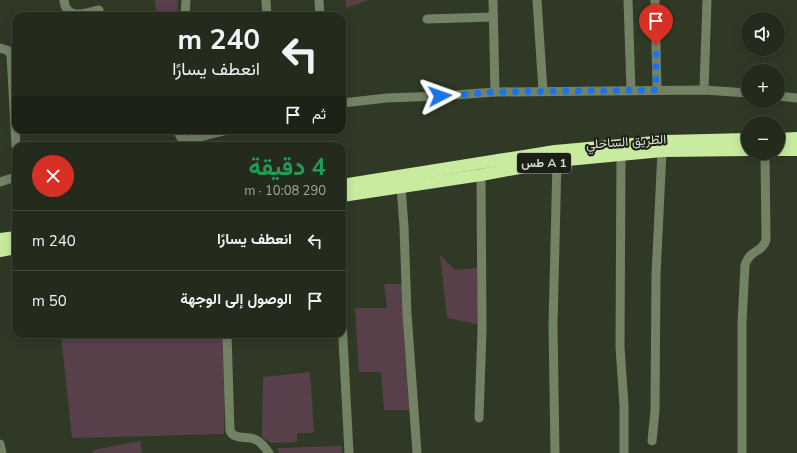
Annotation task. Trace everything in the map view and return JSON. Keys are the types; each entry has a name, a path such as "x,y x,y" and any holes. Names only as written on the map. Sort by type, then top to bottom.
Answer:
{"highway":[{"path":"785,138 797,138"},
{"name":"الطريق الساحلي","path":"346,184 555,151 666,141 741,139"},
{"name":"الطريق الساحلي","path":"346,195 481,175 557,161 662,152 741,150"},
{"path":"785,150 797,150"},
{"path":"0,239 12,238"},
{"path":"0,251 12,249"}],"street":[{"path":"64,0 64,6 68,12"},
{"path":"185,12 186,0"},
{"path":"266,0 267,12"},
{"path":"319,0 320,12"},
{"path":"492,0 495,92"},
{"path":"537,0 543,91"},
{"path":"628,0 631,90"},
{"path":"654,0 656,90"},
{"path":"704,90 707,0"},
{"path":"87,12 99,10"},
{"path":"427,19 493,17"},
{"path":"0,48 7,50 10,54 12,85"},
{"path":"346,103 387,98 495,92 704,90 741,93"},
{"path":"785,97 797,98"},
{"path":"179,134 182,139 188,140 212,134"},
{"path":"652,441 655,410 656,275 662,152"},
{"path":"621,155 620,347 624,405 624,453"},
{"path":"742,453 742,323 745,265 747,258 752,253 762,248 766,240 765,160"},
{"path":"555,453 552,325 557,161"},
{"path":"479,418 482,330 481,175"},
{"path":"0,182 12,178"},
{"path":"401,187 407,313 417,453"},
{"path":"227,338 230,432 235,437 255,439 269,453"},
{"path":"343,338 350,453"},
{"path":"0,444 2,453"}],"shaded area":[{"path":"155,0 178,0 177,12 156,12"},
{"path":"346,0 369,0 346,8"},
{"path":"440,255 455,270 477,268 477,324 447,318"},
{"path":"384,284 402,284 411,410 384,410 381,372 359,372 355,308 387,308"},
{"path":"61,338 226,338 224,434 72,438"},
{"path":"310,372 314,433 297,433 297,442 271,443 262,437 263,377"},
{"path":"140,441 142,453 93,453 93,450"},
{"path":"342,446 342,453 279,453 277,448"}],"route":[{"path":"440,96 495,92 656,90 656,45"}]}
